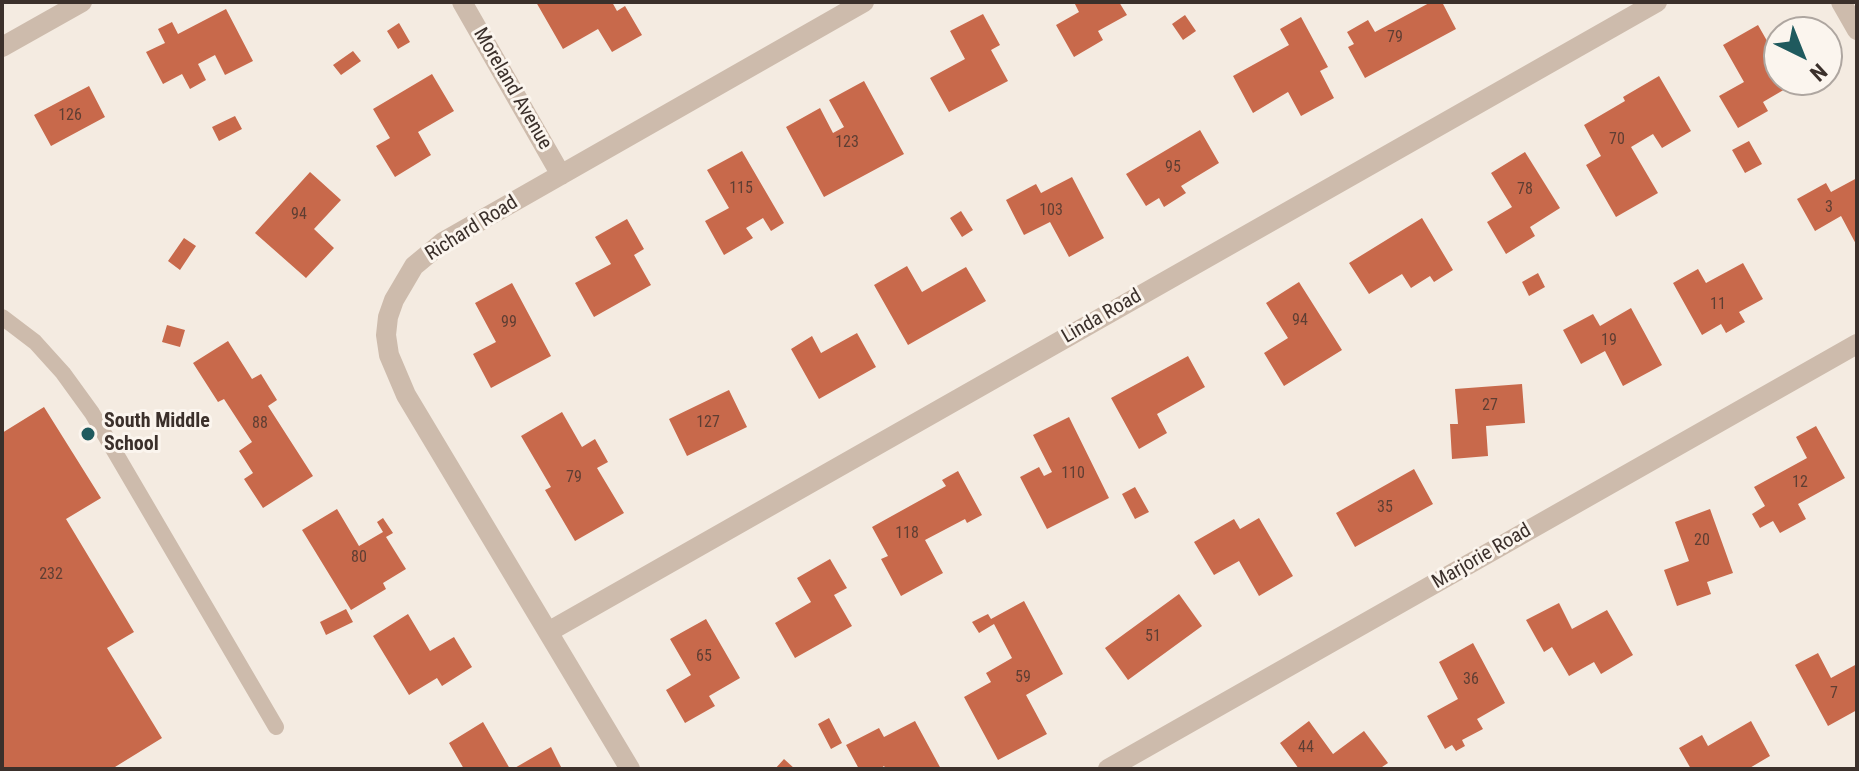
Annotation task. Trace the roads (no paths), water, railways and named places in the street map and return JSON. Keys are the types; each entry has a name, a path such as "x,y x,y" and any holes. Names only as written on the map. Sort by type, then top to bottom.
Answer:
{"street":[{"path":"2,47 82,2"},
{"name":"Moreland Avenue","path":"462,2 561,175"},
{"name":"Richard Road","path":"630,769 406,395 389,355 386,335 388,317 414,266 427,254 864,2"},
{"name":"Linda Road","path":"548,632 1657,2"},
{"path":"1841,2 1857,30"},
{"name":"Marjorie Road","path":"1108,769 1857,344"}],"lane":[{"path":"2,317 35,342 63,373 92,413 276,727"}],"place":[{"name":"South Middle School","path":"88,434"}]}
